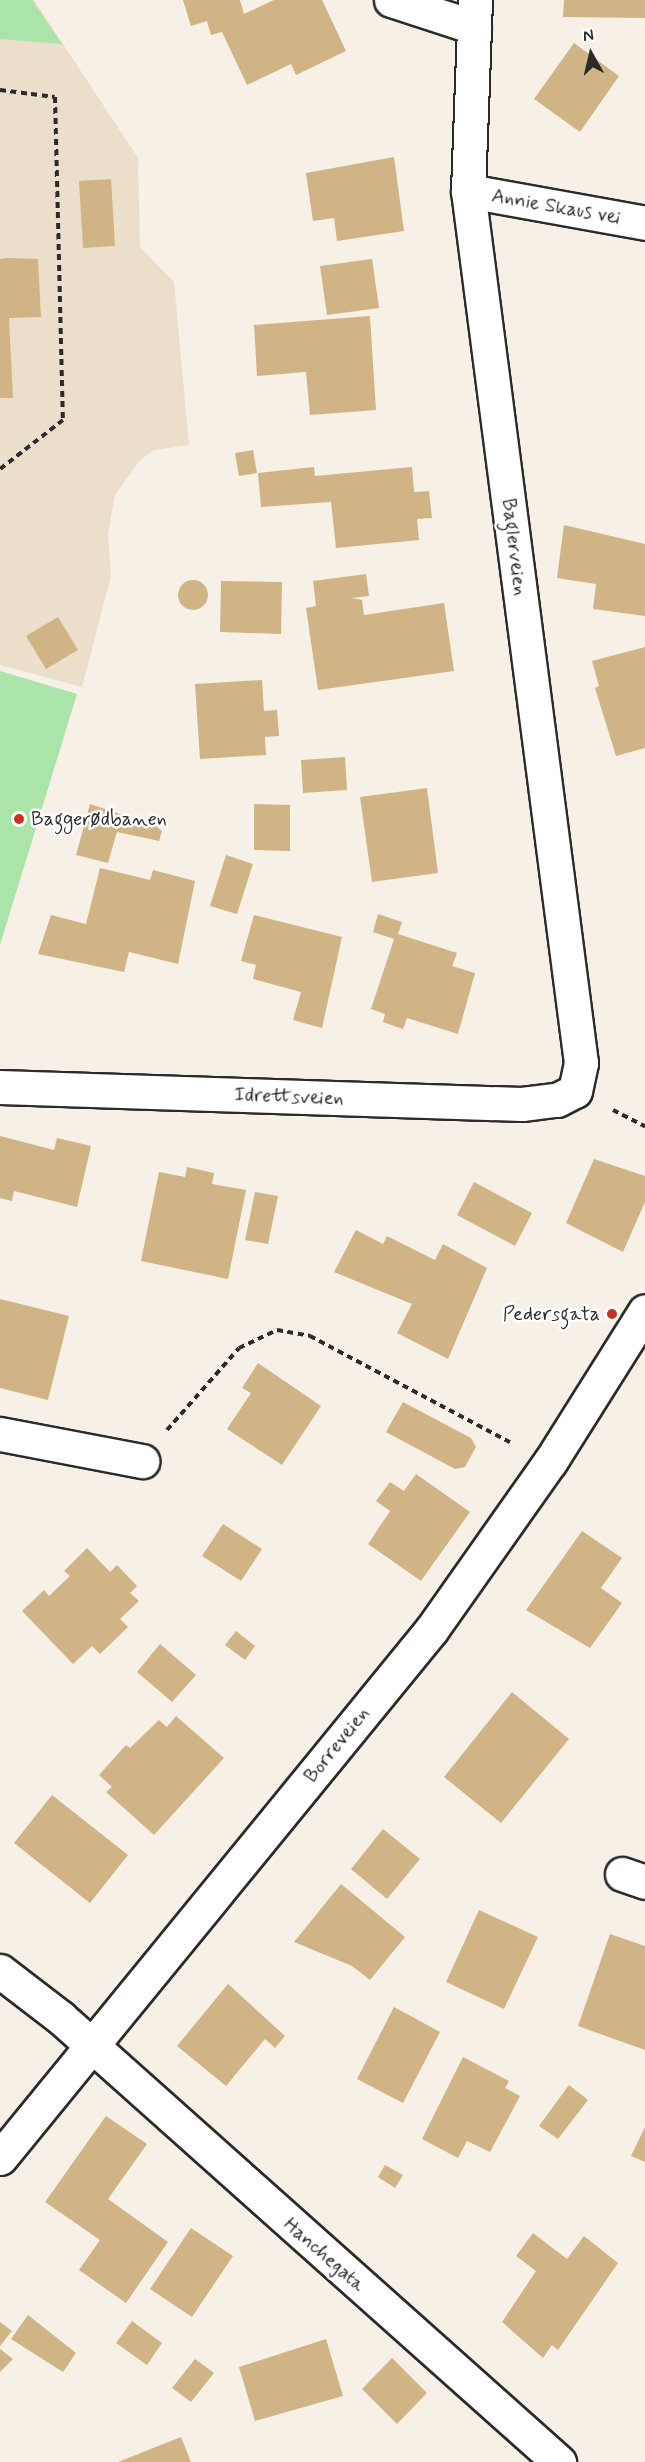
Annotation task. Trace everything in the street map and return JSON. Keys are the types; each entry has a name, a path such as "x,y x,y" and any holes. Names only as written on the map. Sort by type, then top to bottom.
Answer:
{"street":[{"path":"391,0 475,13"},
{"name":"Baglerveien","path":"475,13 468,191 581,1063 575,1091"},
{"name":"Annie Skaus vei","path":"468,191 645,223"},
{"name":"Idrettsveien","path":"0,1087 522,1104 557,1101 575,1091"},
{"name":"Borreveien","path":"0,2158 432,1629 550,1462 645,1311"},
{"path":"0,1434 142,1461"},
{"name":"Hanchegata","path":"0,1971 90,2047 559,2462"}],"path":[{"path":"0,90 55,97 63,420 0,469"},
{"path":"142,1461 218,1367 239,1348 277,1330 310,1336 550,1462"}],"shaded area":[{"path":"0,0 34,0 138,158 140,247 174,282 189,445 154,450 140,460 115,495 108,534 111,576 82,687 0,665"}],"green space":[{"path":"0,0 32,0 62,44 0,39"},
{"name":"Baggerødbanen","path":"0,671 77,694 0,945"}],"building":[{"path":"183,0 240,0 244,14 274,0 322,0 346,51 296,75 291,64 247,85 222,32 211,35 207,21 191,26"},
{"path":"564,0 645,0 645,18 563,17"},
{"path":"574,43 619,76 580,132 534,99"},
{"path":"394,157 404,231 337,241 334,218 313,221 306,173"},
{"path":"111,179 115,246 83,248 79,181"},
{"path":"0,259 38,259 41,317 9,318 13,398 0,398"},
{"path":"372,259 379,308 327,315 320,266"},
{"path":"370,316 376,410 310,415 306,372 257,376 254,325"},
{"path":"253,450 257,473 239,476 235,453"},
{"path":"314,467 315,476 412,467 414,492 429,491 432,518 417,519 419,540 336,548 331,502 261,507 258,473"},
{"path":"564,525 645,544 645,616 593,609 596,584 557,578"},
{"path":"366,574 369,596 352,598 362,600 364,615 444,603 454,671 318,690 306,608 316,606 313,581"},
{"path":"193,580 199,581 207,589 207,601 199,609 193,610 187,609 179,601 178,595 179,589 187,581"},
{"path":"221,581 282,582 281,634 220,632"},
{"path":"58,617 78,650 46,669 26,636"},
{"path":"645,647 645,748 616,756 595,688 599,686 592,661"},
{"path":"262,680 264,711 277,710 279,736 265,737 266,755 200,759 195,684"},
{"path":"345,757 347,790 303,793 301,760"},
{"path":"427,788 438,873 372,882 360,797"},
{"path":"90,804 156,826 162,831 159,841 117,832 108,863 76,855"},
{"path":"254,804 290,805 290,851 254,850"},
{"path":"226,855 253,864 237,914 210,906"},
{"path":"100,868 150,880 153,870 195,881 178,964 129,952 124,972 38,954 51,915 86,924"},
{"path":"378,914 402,922 398,934 457,953 452,966 475,973 458,1034 407,1018 403,1029 383,1022 385,1014 371,1009 394,939 373,932"},
{"path":"254,915 342,937 322,1028 293,1020 301,992 253,979 256,965 241,961"},
{"path":"0,1136 54,1150 57,1138 91,1146 77,1207 14,1191 12,1201 0,1198"},
{"path":"594,1159 645,1176 645,1202 623,1252 566,1223"},
{"path":"187,1167 214,1173 212,1184 246,1190 228,1279 141,1261 159,1172 185,1177"},
{"path":"474,1182 532,1213 515,1246 457,1215"},
{"path":"255,1192 278,1196 268,1244 245,1240"},
{"path":"356,1230 383,1244 387,1236 435,1260 443,1244 487,1268 448,1359 397,1333 412,1304 334,1272"},
{"path":"0,1299 69,1316 48,1400 0,1388"},
{"path":"258,1363 321,1406 282,1465 227,1429 251,1393 242,1388"},
{"path":"403,1402 471,1438 476,1447 465,1467 455,1469 386,1432"},
{"path":"416,1474 470,1512 421,1581 368,1544 390,1511 376,1501 390,1482 404,1491"},
{"path":"223,1524 262,1549 241,1581 202,1556"},
{"path":"582,1531 622,1558 601,1588 622,1603 590,1648 526,1610"},
{"path":"87,1548 110,1572 117,1565 137,1586 130,1593 139,1601 120,1619 128,1627 100,1654 92,1646 73,1664 22,1611 44,1590 49,1596 70,1576 64,1571"},
{"path":"236,1631 255,1646 245,1660 225,1645"},
{"path":"160,1644 196,1675 172,1702 137,1672"},
{"path":"512,1692 569,1739 501,1823 444,1777"},
{"path":"176,1716 224,1758 154,1835 106,1792 112,1787 99,1775 126,1745 130,1748 159,1720 167,1727"},
{"path":"52,1795 128,1855 90,1903 14,1843"},
{"path":"383,1829 420,1859 387,1899 351,1869"},
{"path":"341,1884 405,1937 370,1980 352,1966 294,1942"},
{"path":"479,1910 538,1937 504,2009 446,1982"},
{"path":"610,1934 645,1946 645,2050 578,2026"},
{"path":"228,1984 285,2036 275,2048 265,2039 226,2086 177,2046"},
{"path":"394,2007 440,2032 403,2103 357,2079"},
{"path":"463,2057 509,2081 505,2088 520,2096 490,2152 467,2141 458,2158 422,2139"},
{"path":"569,2085 588,2100 558,2139 539,2126"},
{"path":"106,2116 147,2144 108,2199 168,2242 126,2303 79,2270 100,2240 45,2202"},
{"path":"645,2127 645,2162 631,2156"},
{"path":"385,2165 403,2175 395,2188 378,2177"},
{"path":"191,2228 233,2256 192,2317 150,2289"},
{"path":"533,2233 567,2259 584,2236 618,2263 558,2350 552,2345 543,2358 502,2322 536,2271 516,2256"},
{"path":"28,2315 76,2353 63,2372 11,2339"},
{"path":"132,2321 162,2343 147,2365 116,2343"},
{"path":"0,2322 12,2331 0,2346"},
{"path":"326,2339 343,2396 255,2421 239,2367"},
{"path":"0,2349 13,2359 0,2372"},
{"path":"392,2358 427,2393 397,2424 362,2389"},
{"path":"195,2359 214,2373 191,2402 172,2388"},
{"path":"181,2437 191,2462 118,2462"}],"place":[{"name":"Baggerødbanen","path":"19,819"},
{"name":"Pedersgata","path":"612,1314"}]}
